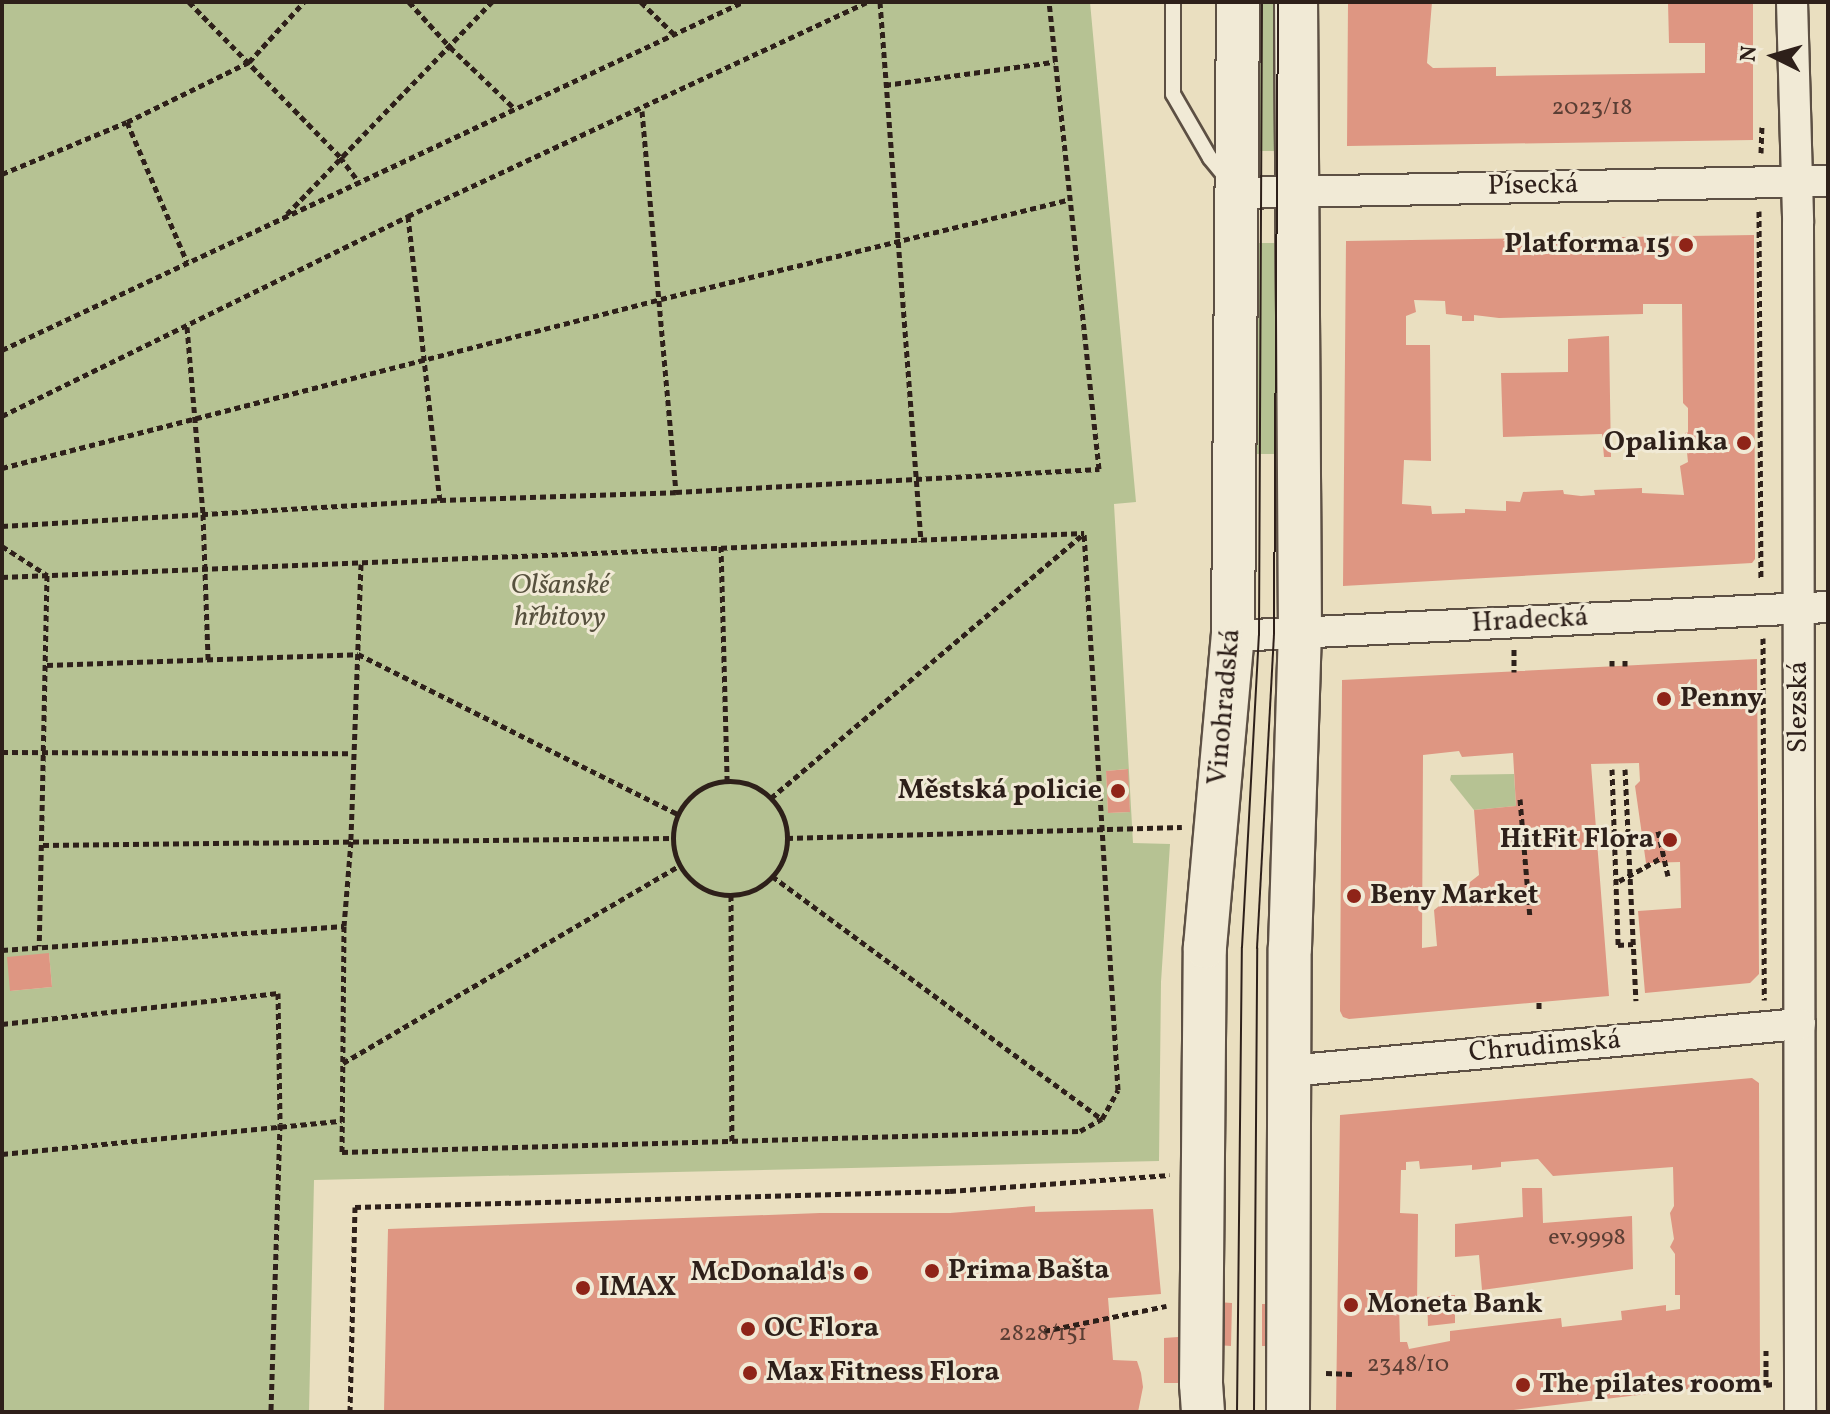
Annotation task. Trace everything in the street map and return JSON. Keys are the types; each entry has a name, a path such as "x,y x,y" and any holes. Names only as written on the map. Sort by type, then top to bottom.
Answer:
{"main road":[{"name":"Vinohradská","path":"1203,1412 1205,947 1233,636 1238,2"},
{"path":"1288,1412 1289,1071 1300,633 1294,190 1296,2"}],"street":[{"name":"Slezská","path":"1792,2 1813,607 1800,1024 1800,1412"},
{"name":"Písecká","path":"1237,193 1828,181"},
{"name":"Hradecká","path":"1233,636 1813,607"},
{"name":"Chrudimská","path":"1289,1071 1800,1024"}],"lane":[{"path":"1173,2 1173,94 1210,158 1237,193"}],"path":[{"path":"189,2 340,157 359,182"},
{"path":"2,174 127,122 249,62 304,2"},
{"path":"409,2 450,47 515,109"},
{"path":"283,217 492,2"},
{"path":"641,2 675,35"},
{"path":"2,350 743,2"},
{"path":"2,416 408,216 642,110 867,2"},
{"path":"880,2 919,480 921,541"},
{"path":"2,526 440,500 676,492 1099,469 1049,2"},
{"path":"885,85 1054,62"},
{"path":"642,110 676,492"},
{"path":"1762,121 1757,182 1762,230 1765,1027"},
{"path":"127,122 187,262"},
{"path":"2,468 661,299 1068,200"},
{"path":"408,216 440,500"},
{"path":"187,327 203,514 208,660"},
{"path":"2,577 1084,533"},
{"path":"771,798 1084,533"},
{"path":"361,564 351,753 351,841 344,926 342,1152 1080,1131 1102,1119 1118,1090 1099,828 1084,533"},
{"path":"2,546 47,575"},
{"path":"721,546 727,781"},
{"path":"39,946 47,575"},
{"path":"47,665 358,654 678,814"},
{"path":"2,752 351,753"},
{"path":"1612,769 1618,945 1633,944"},
{"path":"1625,769 1636,1001"},
{"path":"727,781 758,788 771,798 785,823 787,838 785,852 772,876 747,892 731,895 701,887 680,865 673,838 678,814 698,790 727,781"},
{"path":"1520,799 1530,918"},
{"path":"787,838 1186,827"},
{"path":"1658,831 1668,876"},
{"path":"43,845 673,838"},
{"path":"1617,882 1662,857"},
{"path":"343,1063 680,865"},
{"path":"772,876 1102,1119"},
{"path":"731,895 732,1141"},
{"path":"2,950 344,926"},
{"path":"2,1024 278,993 280,1124 271,1412"},
{"path":"1539,1002 1539,1010"},
{"path":"2,1154 280,1124 341,1121"},
{"path":"350,1412 355,1207 950,1191 1176,1175"},
{"path":"1044,1331 1171,1305"},
{"path":"1766,1338 1766,1385"},
{"path":"1326,1373 1352,1374"}],"green space":[{"name":"Olšanské hřbitovy","path":"2,2 1090,2 1136,502 1114,504 1133,843 1170,844 1161,982 1159,1161 314,1180 309,1412 2,1412","holes":["1127,769 1130,812 1108,813 1106,771","49,953 52,987 10,991"]},
{"path":"1255,2 1285,2 1283,151 1254,151"},
{"path":"1256,243 1283,243 1283,454 1256,454"},
{"path":"1514,774 1516,806 1474,810 1450,780 1451,775"}],"building":[{"path":"1348,2 1432,2 1427,63 1433,68 1496,67 1496,76 1705,73 1705,43 1669,43 1668,2 1753,2 1753,140 1347,146"},
{"path":"1754,235 1755,559 1752,563 1343,586 1346,241","holes":["1414,300 1445,301 1446,314 1462,316 1462,321 1474,321 1474,315 1499,318 1643,314 1643,304 1682,304 1683,403 1688,408 1688,432 1685,433 1688,462 1680,466 1684,495 1642,493 1642,488 1594,490 1595,495 1581,496 1564,494 1563,490 1523,492 1520,502 1506,501 1506,511 1465,509 1465,513 1432,514 1431,506 1402,504 1404,460 1431,461 1430,345 1406,345 1406,316 1416,312"]},
{"path":"1609,336 1611,457 1604,457 1602,434 1503,437 1501,373 1568,372 1568,339"},
{"path":"1757,659 1759,974 1750,983 1645,993 1638,911 1681,908 1680,862 1646,863 1635,786 1640,781 1639,763 1591,764 1609,996 1349,1019 1343,1017 1340,1011 1342,680","holes":["1459,751 1462,757 1513,753 1516,806 1474,810 1479,875 1434,910 1437,946 1422,948 1423,755"]},
{"name":"Městská policie","path":"1128,769 1130,812 1108,813 1106,771"},
{"path":"49,953 52,987 10,991 7,957"},
{"path":"1752,1078 1759,1083 1760,1375 1755,1381 1497,1412 1336,1412 1340,1115","holes":["1538,1159 1553,1176 1673,1167 1674,1206 1670,1213 1674,1239 1670,1247 1675,1254 1675,1295 1680,1295 1680,1309 1666,1311 1666,1305 1621,1311 1622,1320 1562,1327 1561,1318 1450,1331 1450,1341 1409,1349 1407,1342 1400,1342 1399,1304 1417,1304 1418,1214 1400,1213 1401,1170 1406,1170 1406,1162 1419,1161 1420,1169 1472,1165 1472,1170 1501,1167 1501,1162"]},
{"path":"1522,1188 1542,1188 1543,1223 1632,1216 1633,1269 1482,1290 1479,1255 1455,1257 1455,1224 1523,1217"},
{"name":"OC Flora","path":"1035,1206 1035,1212 1153,1209 1161,1294 1108,1298 1113,1360 1137,1361 1141,1373 1143,1387 1138,1412 384,1412 388,1229 820,1213 950,1213"},
{"path":"1455,1295 1455,1323 1428,1326 1427,1297"},
{"path":"1217,1302 1232,1303 1231,1346 1217,1345"},
{"path":"1262,1304 1277,1304 1277,1346 1262,1346"},
{"path":"1178,1337 1178,1383 1164,1383 1164,1338"}],"tram line":[{"path":"1237,1412 1242,947 1259,635 1262,2"},
{"path":"1254,1412 1257,948 1274,634 1278,2"}],"place":[{"name":"Platforma 15","path":"1686,245"},
{"name":"Opalinka","path":"1744,443"},
{"name":"Penny","path":"1664,699"},
{"name":"Městská policie","path":"1118,791"},
{"name":"HitFit Flora","path":"1670,840"},
{"name":"Beny Market","path":"1354,896"},
{"name":"Prima Bašta","path":"932,1271"},
{"name":"McDonald's","path":"861,1273"},
{"name":"IMAX","path":"583,1288"},
{"name":"Moneta Bank","path":"1351,1305"},
{"name":"OC Flora","path":"748,1329"},
{"name":"Max Fitness Flora","path":"750,1373"},
{"name":"The pilates room","path":"1523,1385"}]}
